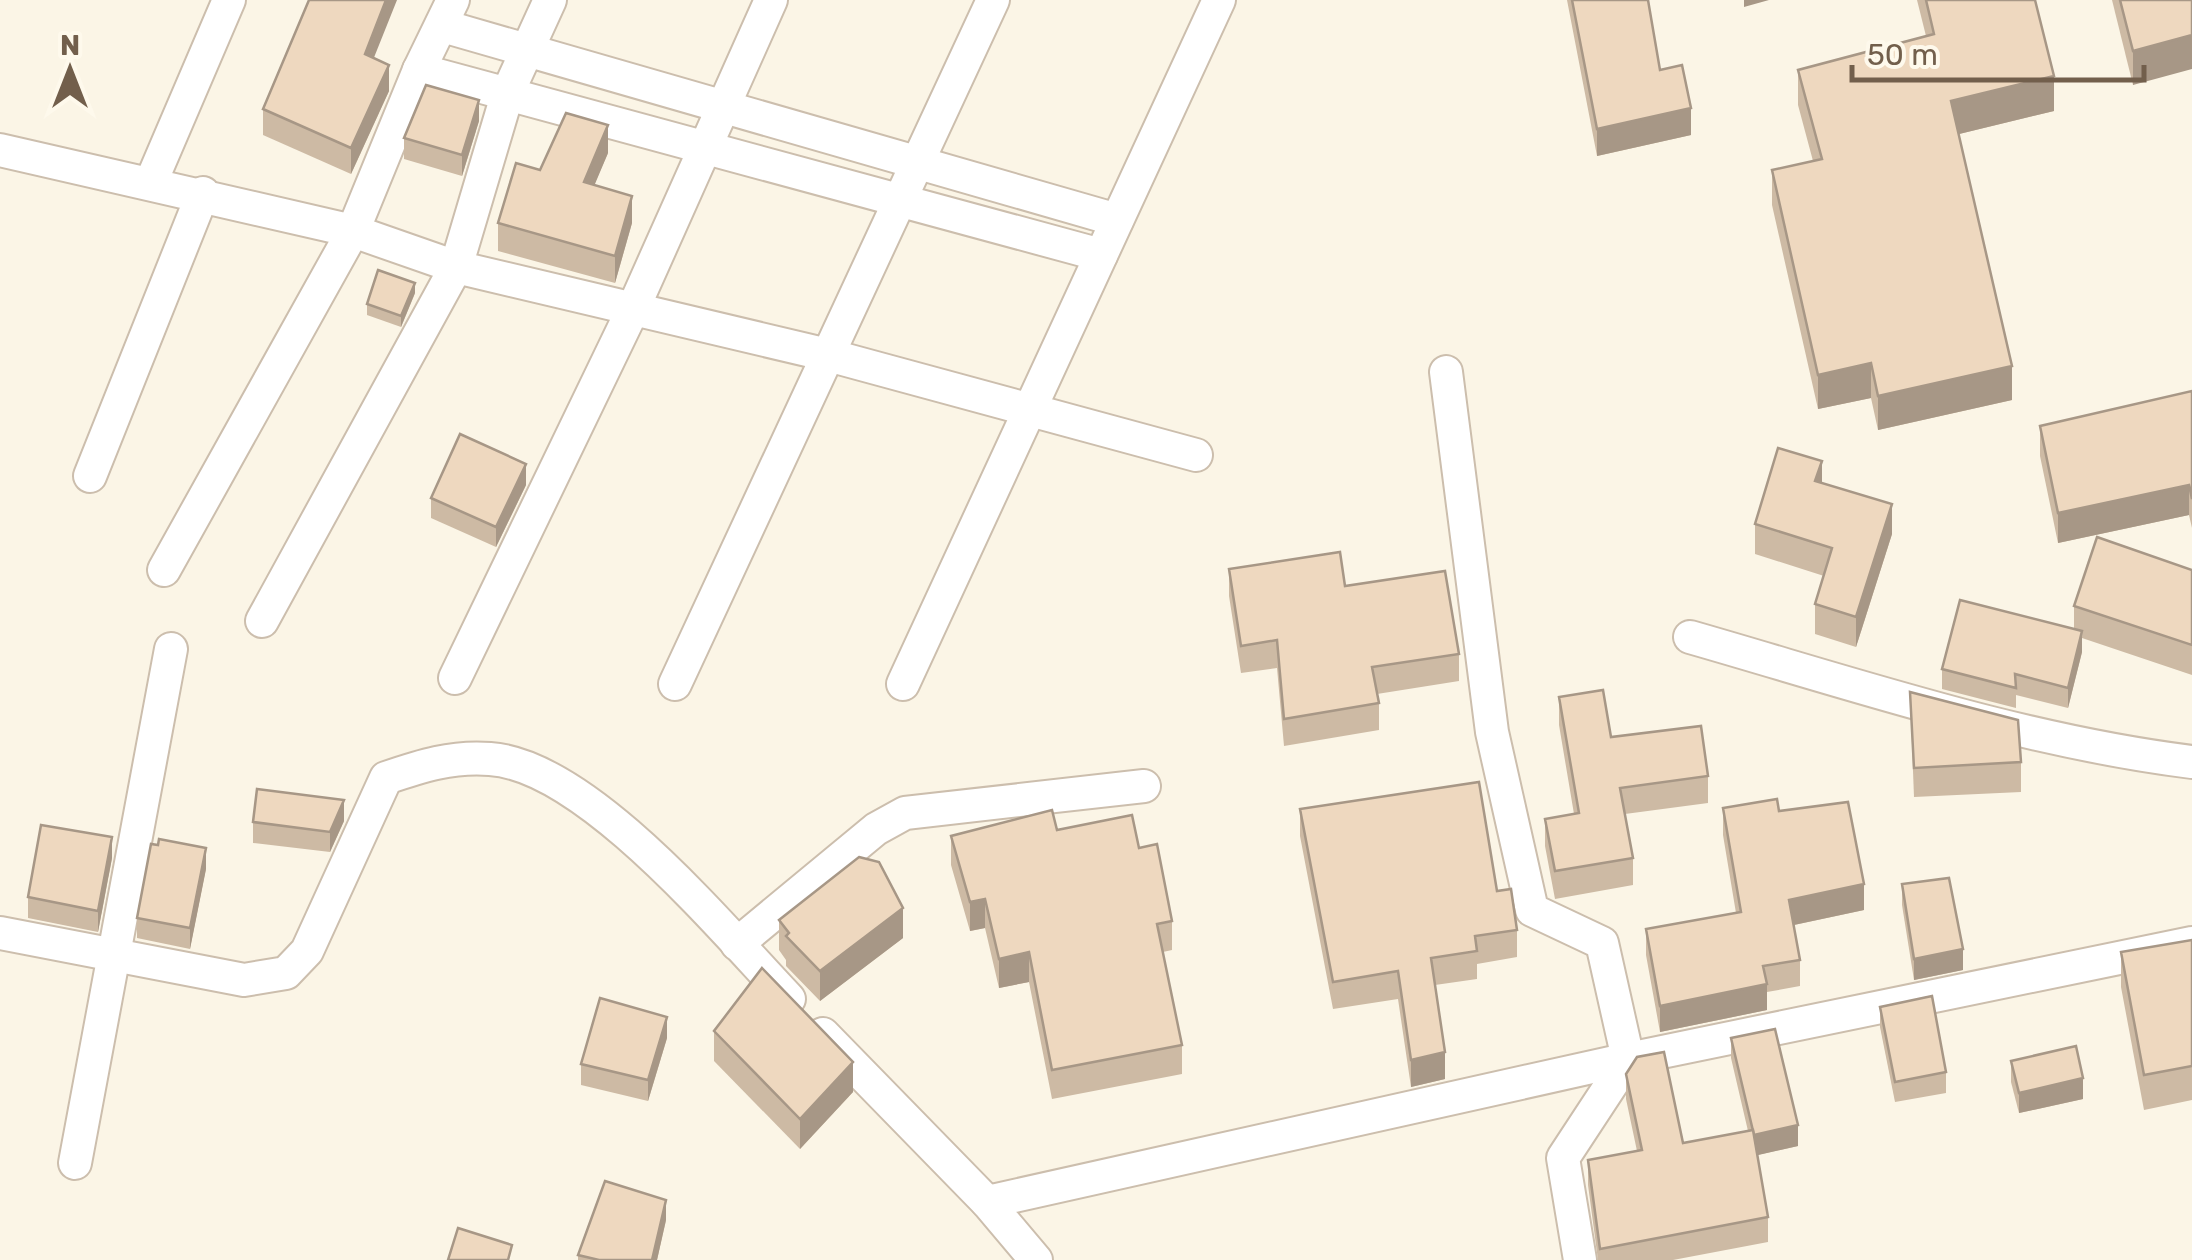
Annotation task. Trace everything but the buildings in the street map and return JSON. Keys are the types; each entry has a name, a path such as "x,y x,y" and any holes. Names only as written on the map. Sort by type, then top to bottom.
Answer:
{"street":[{"path":"150,182 229,0"},
{"path":"262,621 456,267 508,92 550,0"},
{"path":"455,678 632,308 771,0"},
{"path":"675,684 994,0"},
{"path":"903,684 1219,0"},
{"path":"164,570 353,230 419,70 448,13 526,52 1117,220"},
{"path":"419,70 1101,255"},
{"path":"0,150 353,230 456,267 828,355 1196,455"},
{"path":"90,476 203,193"},
{"path":"1446,372 1492,732 1532,910 1602,943 1628,1058 1562,1158 1580,1260"},
{"path":"1690,638 2131,754 2192,762"},
{"path":"75,1163 171,649"},
{"path":"0,934 244,980 286,974 307,951 386,778 439,760 494,759 556,782 641,845 987,1202 1036,1260"},
{"path":"737,944 876,829 905,813 1144,786"},
{"path":"987,1202 1628,1058 2192,944"}]}
